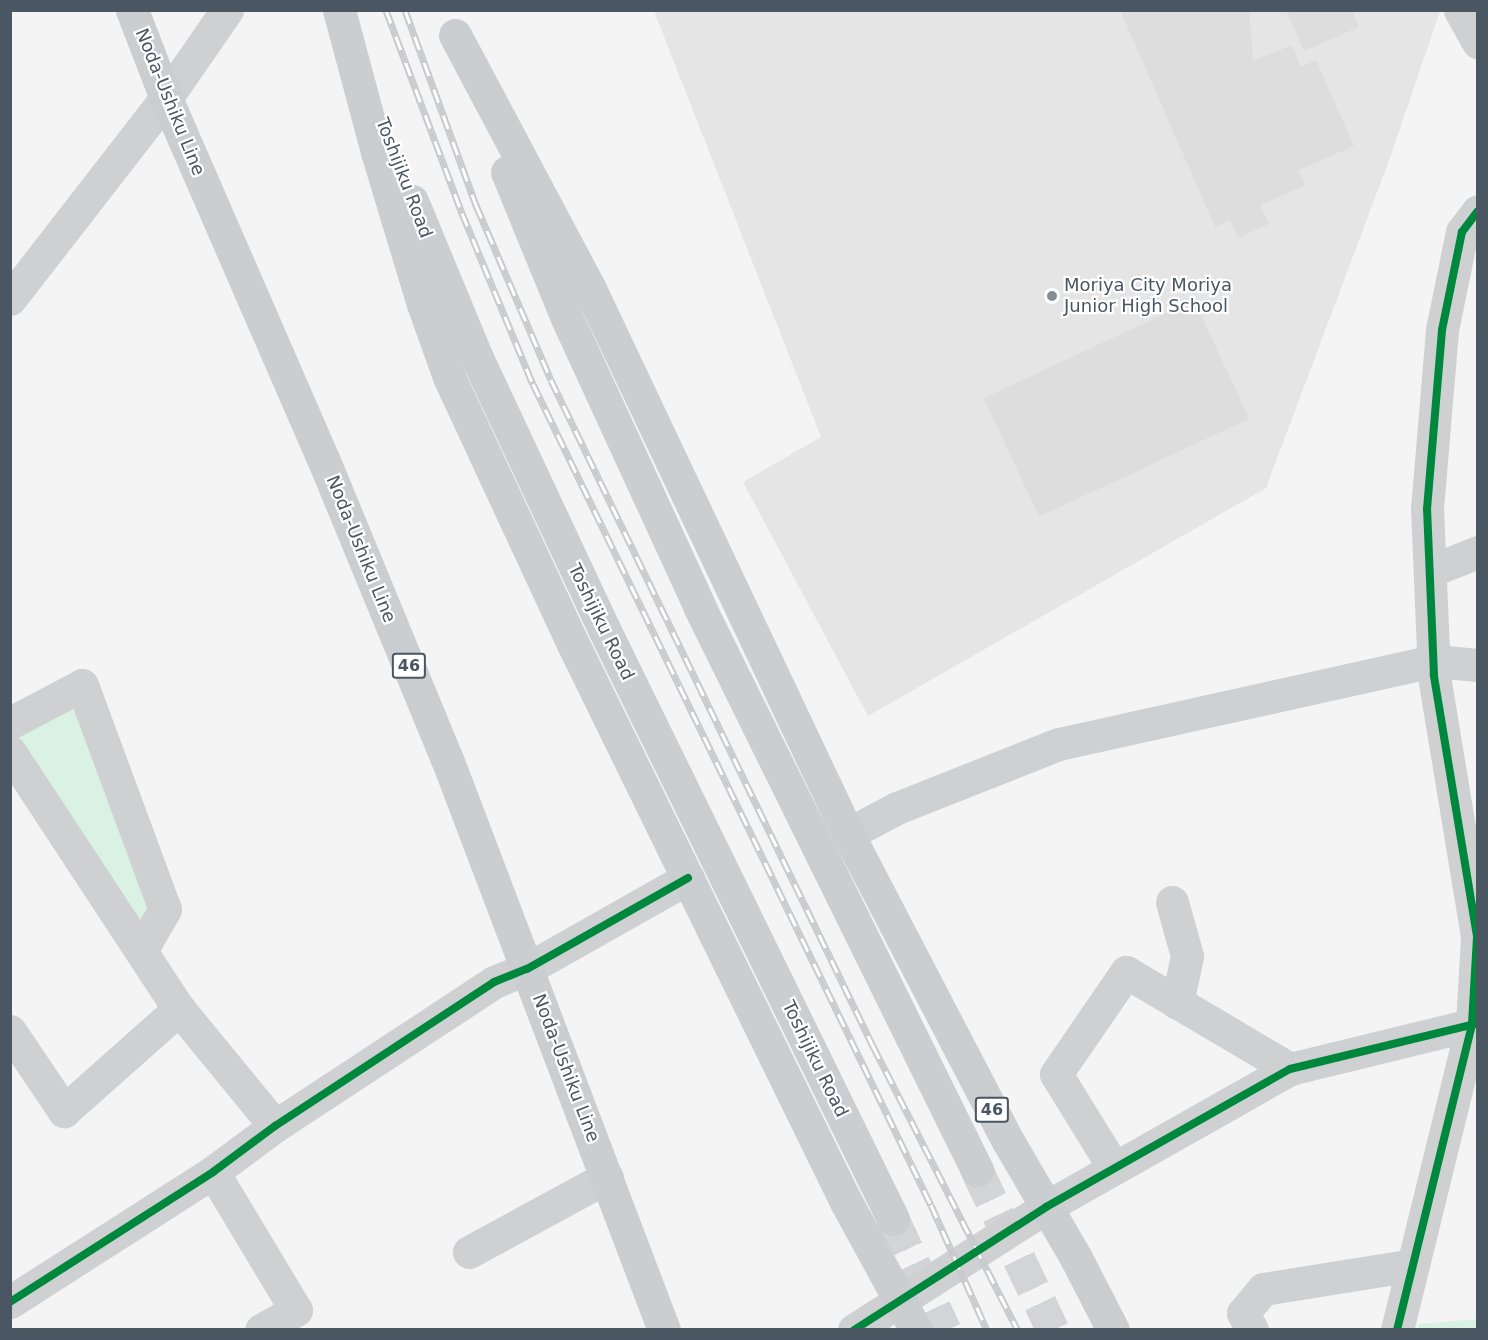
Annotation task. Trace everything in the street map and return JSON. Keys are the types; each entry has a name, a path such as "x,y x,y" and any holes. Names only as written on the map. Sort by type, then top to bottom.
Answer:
{"main road":[{"name":"Noda-Ushiku Line","path":"132,10 166,98 329,472 447,759 664,1329"},
{"path":"341,10 377,152 423,304 449,377 573,644 845,1200 899,1302 916,1329"},
{"name":"Toshijiku Road","path":"341,10 401,172 478,360 609,640 893,1219"},
{"name":"46","path":"451,23 590,289 848,834 1008,1141 1086,1276 1113,1329"},
{"name":"46","path":"451,23 515,194 566,316 700,608 977,1170"}],"street":[{"path":"16,283 166,98 227,10"},
{"path":"1460,10 1478,42"},
{"path":"1397,1329 1475,1023 1477,936 1434,661 1427,508 1442,330 1462,232 1478,211"},
{"path":"1430,572 1478,552"},
{"path":"848,834 897,808 1059,744 1434,661 1478,665"},
{"path":"10,723 82,686 165,909 141,951"},
{"path":"10,752 179,1010 275,1126"},
{"path":"10,1302 213,1172 275,1126 494,982 527,969 688,878"},
{"path":"1172,902 1186,956 1177,1003"},
{"path":"1114,1168 1056,1074 1126,972 1290,1069"},
{"path":"10,1031 64,1111 179,1010"},
{"path":"854,1329 1046,1207 1290,1069 1475,1023"},
{"path":"213,1172 296,1310 261,1329"},
{"path":"469,1252 608,1177"},
{"path":"1252,1329 1243,1312 1263,1289 1413,1265"}],"shaded area":[{"name":"Moriya City Moriya Junior High School","path":"654,11 1440,11 1391,155 1266,488 868,716 743,482 821,437"}],"green space":[{"path":"82,685 165,909 141,951 11,752 11,723"},
{"path":"1477,1319 1477,1329 1418,1329 1419,1324"}],"building":[{"path":"1120,10 1249,10 1253,61 1292,45 1301,67 1316,60 1354,146 1299,170 1305,186 1260,205 1269,224 1238,238 1230,220 1215,227"},
{"path":"1286,10 1352,10 1359,27 1304,51"},
{"path":"1194,300 1249,419 1039,517 984,398"}],"tunnel":[{"path":"977,1170 1053,1330"},
{"path":"893,1219 945,1330"}],"railway":[{"path":"386,10 462,213 533,384 931,1205 987,1330"},
{"path":"405,10 476,205 551,380 873,1046 1018,1330"}],"cycle path":[{"path":"1397,1330 1472,1024 1477,936 1434,675 1427,509 1442,330 1462,232 1478,211"},
{"path":"10,1302 213,1172 275,1126 494,982 527,969 688,878"},
{"path":"854,1330 1046,1207 1290,1069 1478,1023"}],"place":[{"name":"Moriya City Moriya Junior High School","path":"1052,296"}]}
